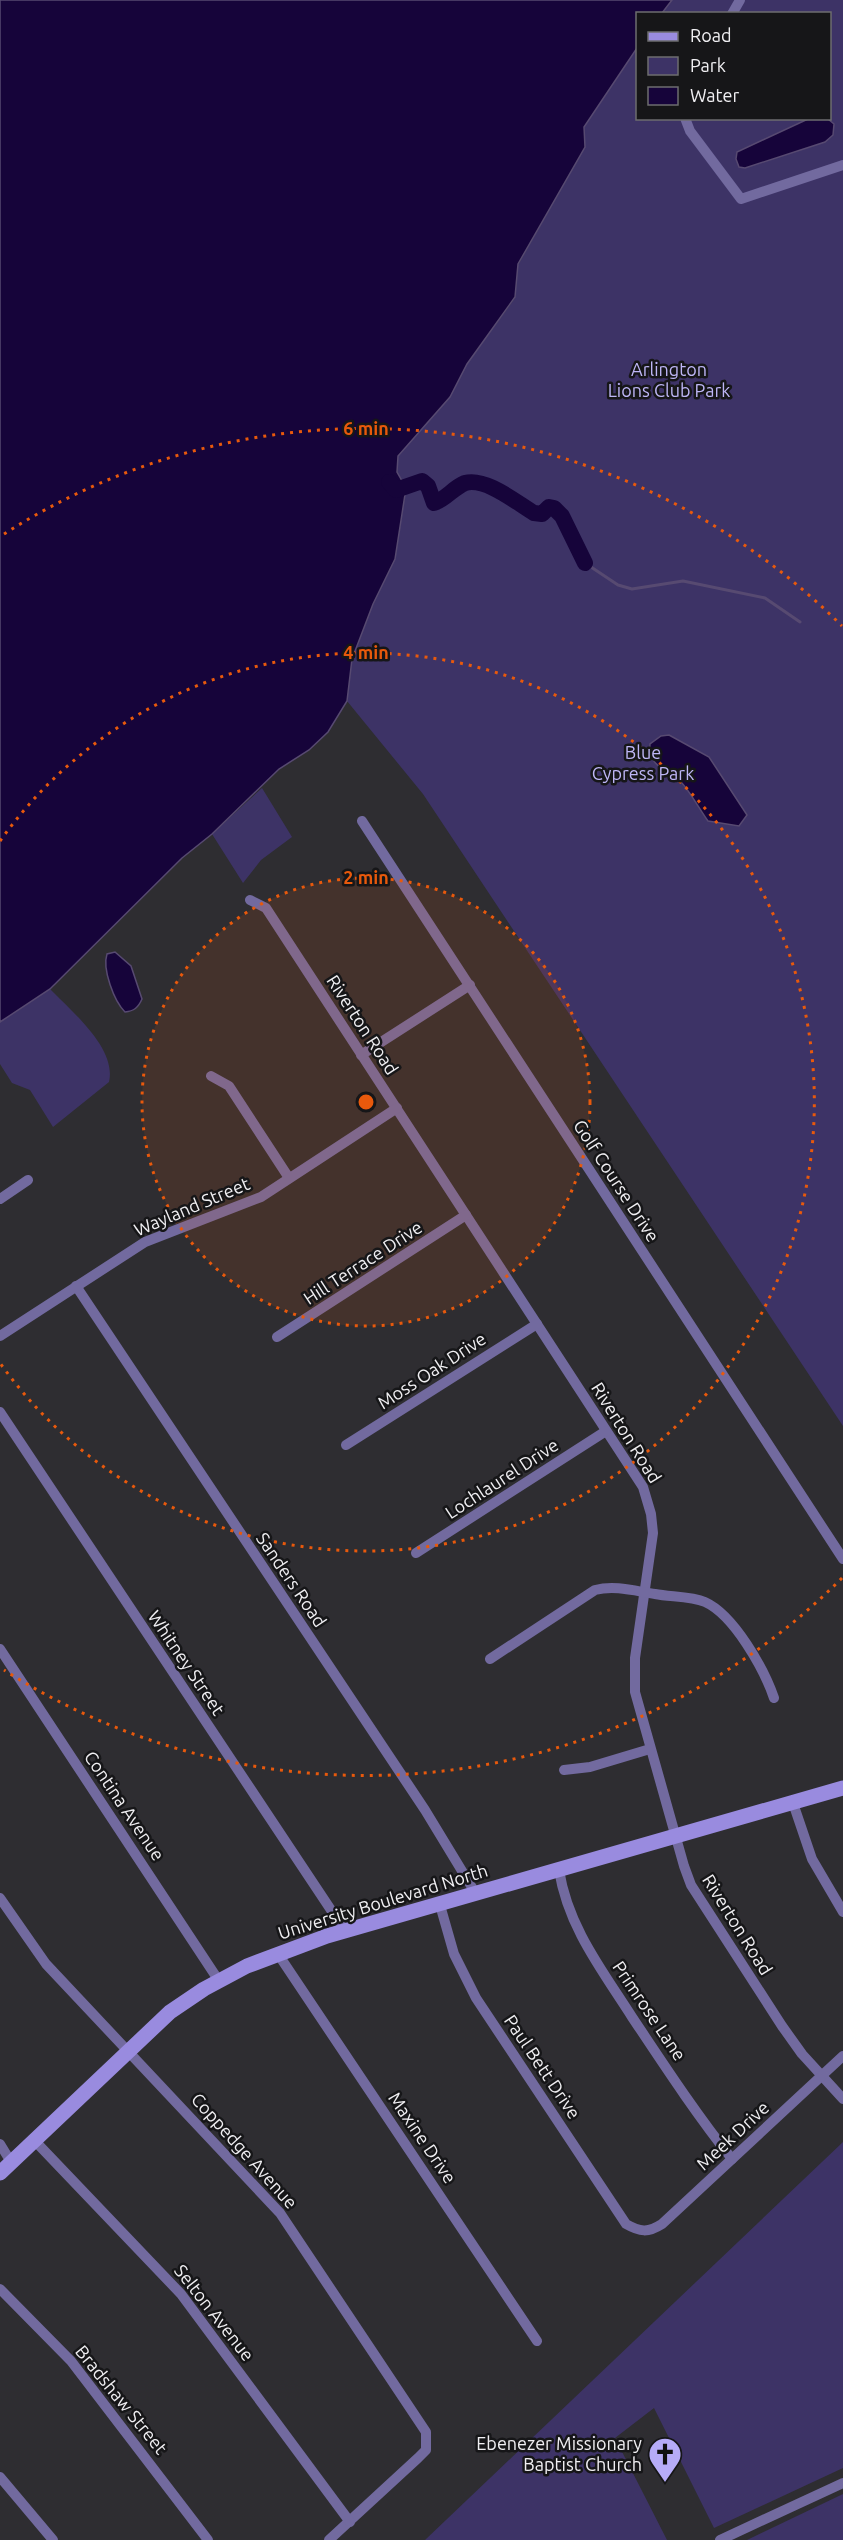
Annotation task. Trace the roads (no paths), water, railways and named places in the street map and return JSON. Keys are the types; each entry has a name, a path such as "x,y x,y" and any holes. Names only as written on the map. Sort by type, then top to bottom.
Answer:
{"street":[{"path":"686,120 690,131 741,199 843,165"},
{"name":"Golf Course Drive","path":"362,821 843,1559"},
{"name":"Riverton Road","path":"250,900 266,908 606,1431 639,1478 651,1514 652,1554 634,1674 640,1715 691,1885 782,2026 843,2099"},
{"path":"361,1055 470,985"},
{"path":"211,1076 229,1086 289,1178"},
{"name":"Wayland Street","path":"1,1334 145,1242 242,1206 397,1108"},
{"path":"0,1199 28,1180"},
{"name":"Hill Terrace Drive","path":"277,1337 466,1215"},
{"name":"Sanders Road","path":"76,1286 425,1810 476,1894"},
{"name":"Moss Oak Drive","path":"346,1445 537,1324"},
{"name":"Whitney Street","path":"0,1412 345,1931"},
{"name":"Lochlaurel Drive","path":"416,1554 606,1431"},
{"path":"490,1659 595,1590 606,1587 645,1592 699,1600 718,1609 729,1620 762,1671 774,1698"},
{"name":"Contina Avenue","path":"0,1649 219,1981"},
{"path":"564,1770 590,1767 650,1749"},
{"name":"University Boulevard North","path":"6,2167 170,2012 219,1981 278,1954 345,1931 843,1788"},
{"path":"793,1803 812,1858 843,1912"},
{"name":"Primrose Lane","path":"559,1870 569,1909 588,1950 652,2048 732,2159"},
{"name":"Coppedge Avenue","path":"0,1898 46,1964 280,2213 426,2432 426,2450 350,2522"},
{"name":"Paul Bett Drive","path":"440,1905 454,1954 476,1998 626,2224 641,2231"},
{"name":"Maxine Drive","path":"278,1954 537,2341"},
{"name":"Meek Drive","path":"641,2231 651,2231 662,2224 843,2056"},
{"name":"Selton Avenue","path":"34,2140 181,2294 350,2522"},
{"path":"0,2144 6,2167"},
{"name":"Bradshaw Street","path":"0,2289 71,2361 208,2540"},
{"path":"0,2477 53,2540"},
{"path":"720,2540 843,2483"},
{"path":"329,2540 350,2522"}],"water":[{"path":"0,0 672,0 663,12 636,12 636,49 584,127 585,147 518,264 515,297 467,364 450,397 398,456 397,472 406,488 395,559 373,604 352,659 347,701 328,732 309,750 279,769 212,834 182,858 50,989 0,1022"},
{"path":"806,120 829,120 834,124 833,135 825,142 745,168 739,167 736,159 737,152"},
{"path":"669,735 709,757 747,815 739,826 708,821 681,782 655,763 650,752 650,744 661,736"},
{"path":"115,952 131,966 142,999 139,1005 128,1012 125,1012 117,1000 106,968 107,954"}],"waterway":[{"path":"389,482 396,490 422,481 428,486 434,503 461,485 473,482 492,487 534,513 542,514 549,507 554,508 562,516 585,563"},
{"path":"585,563 618,585 632,589 683,581 765,598 800,622"}],"place":[{"name":"Ebenezer Missionary Baptist Church","path":"665,2483"}],"park label":[{"name":"Arlington Lions Club Park","path":"669,380"},
{"name":"Blue Cypress Park","path":"643,763"}]}
